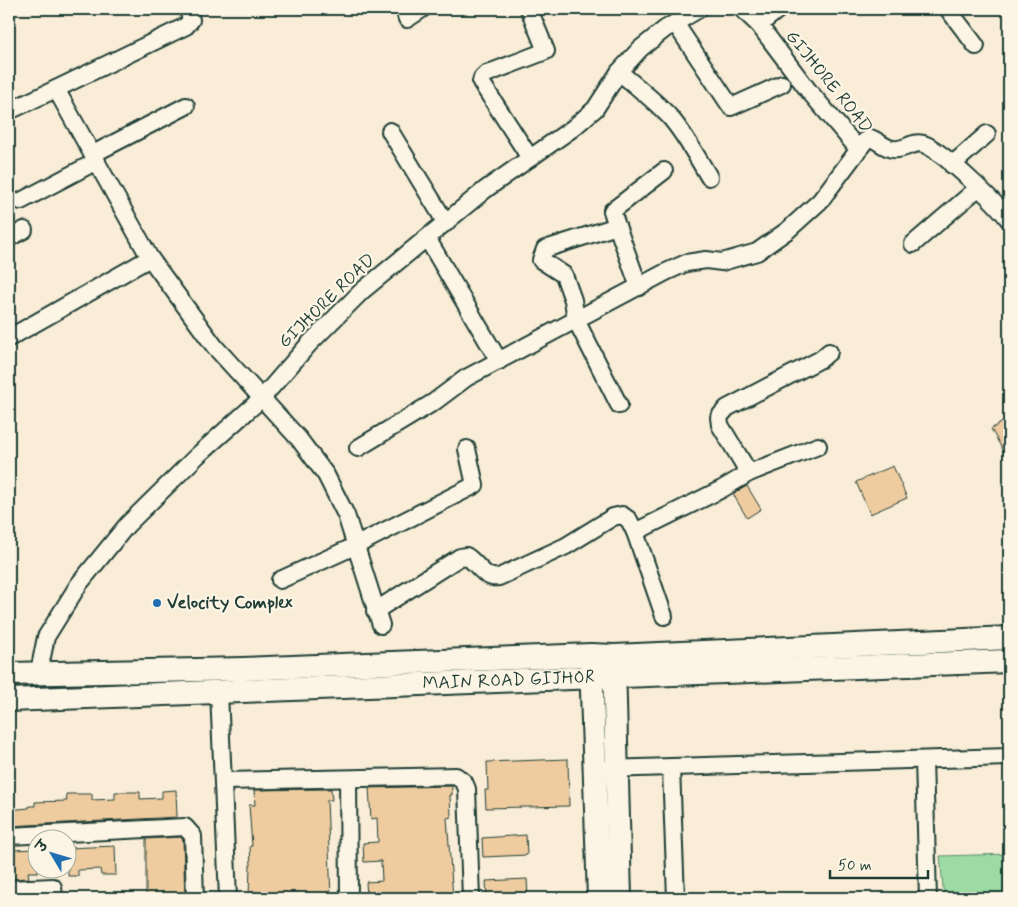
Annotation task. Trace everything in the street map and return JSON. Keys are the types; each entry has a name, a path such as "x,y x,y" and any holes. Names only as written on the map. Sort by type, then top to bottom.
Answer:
{"street":[{"path":"9,111 186,26 191,20 188,9"},
{"path":"404,9 407,19 422,9"},
{"path":"529,9 546,51 486,74 481,82 530,158"},
{"name":"GIJHORE ROAD","path":"39,672 46,637 80,584 127,525 198,455 262,398 309,344 362,291 486,189 573,128 595,109 619,72 640,49 675,23 699,9"},
{"name":"GIJHORE ROAD","path":"742,9 759,25 808,90 859,150 870,138 875,139 884,147 895,150 918,143 927,146 978,188 1009,220"},
{"path":"759,25 779,9"},
{"path":"948,9 976,46"},
{"path":"675,23 731,107 782,84"},
{"path":"619,72 650,97 670,117 709,177"},
{"path":"56,89 150,258 215,347 299,439 326,475 346,515 378,618 460,557 466,556 473,560 484,573 493,578 499,578 566,546 613,517 622,515 629,520 636,532 664,616"},
{"path":"21,201 186,106"},
{"path":"390,131 446,223"},
{"path":"952,165 987,134"},
{"path":"358,448 434,402 466,378 686,263 706,260 722,262 757,252 788,230 820,201 859,150"},
{"path":"639,287 612,211 664,171"},
{"path":"913,244 978,188"},
{"path":"617,226 545,249 541,260 564,274 574,300 576,320 619,405"},
{"path":"9,238 24,230"},
{"path":"427,238 499,361"},
{"path":"9,338 150,258"},
{"path":"749,473 720,425 719,417 727,408 821,360 829,352"},
{"path":"636,532 722,489 749,473 818,446"},
{"path":"280,580 355,546 475,485 467,449"},
{"name":"MAIN ROAD GIJHOR","path":"9,700 219,692 1009,638"},
{"name":"MAIN ROAD GIJHOR","path":"9,674 243,669 1009,661"},
{"path":"603,666 606,769 620,898"},
{"path":"219,692 228,898"},
{"path":"606,769 1009,757"},
{"path":"924,760 928,898"},
{"path":"671,768 676,898"},
{"path":"599,898 606,769"},
{"path":"223,781 456,776 464,782 467,789 471,898"},
{"path":"348,779 349,898"},
{"path":"9,836 185,827 193,836 195,898"},
{"path":"9,890 53,887 54,898"}],"green space":[{"path":"1009,854 1009,898 944,898 940,856"}],"building":[{"path":"1009,418 1009,461 991,429"},
{"path":"893,466 907,498 870,514 856,482"},
{"path":"747,486 761,509 747,518 733,494"},
{"path":"568,759 569,806 486,808 485,790 488,790 487,762"},
{"path":"452,786 452,795 450,795 451,817 447,818 453,898 367,898 366,882 382,881 381,861 364,862 363,843 378,842 377,818 371,819 369,788"},
{"path":"331,789 332,800 327,800 331,898 249,898 250,846 252,846 249,805 255,805 254,790"},
{"path":"176,790 177,817 9,826 9,810 29,808 29,806 35,806 35,802 67,801 66,794 92,794 92,800 115,799 115,792 140,792 140,799 162,798 162,791"},
{"path":"526,835 527,855 483,857 482,838"},
{"path":"181,837 183,840 185,898 146,898 146,839"},
{"path":"115,846 116,875 101,875 100,869 78,870 78,848"},
{"path":"28,849 28,878 9,879 9,850"},
{"path":"527,879 528,898 487,898 486,881"}],"place":[{"name":"Velocity Complex","path":"157,603"}]}
